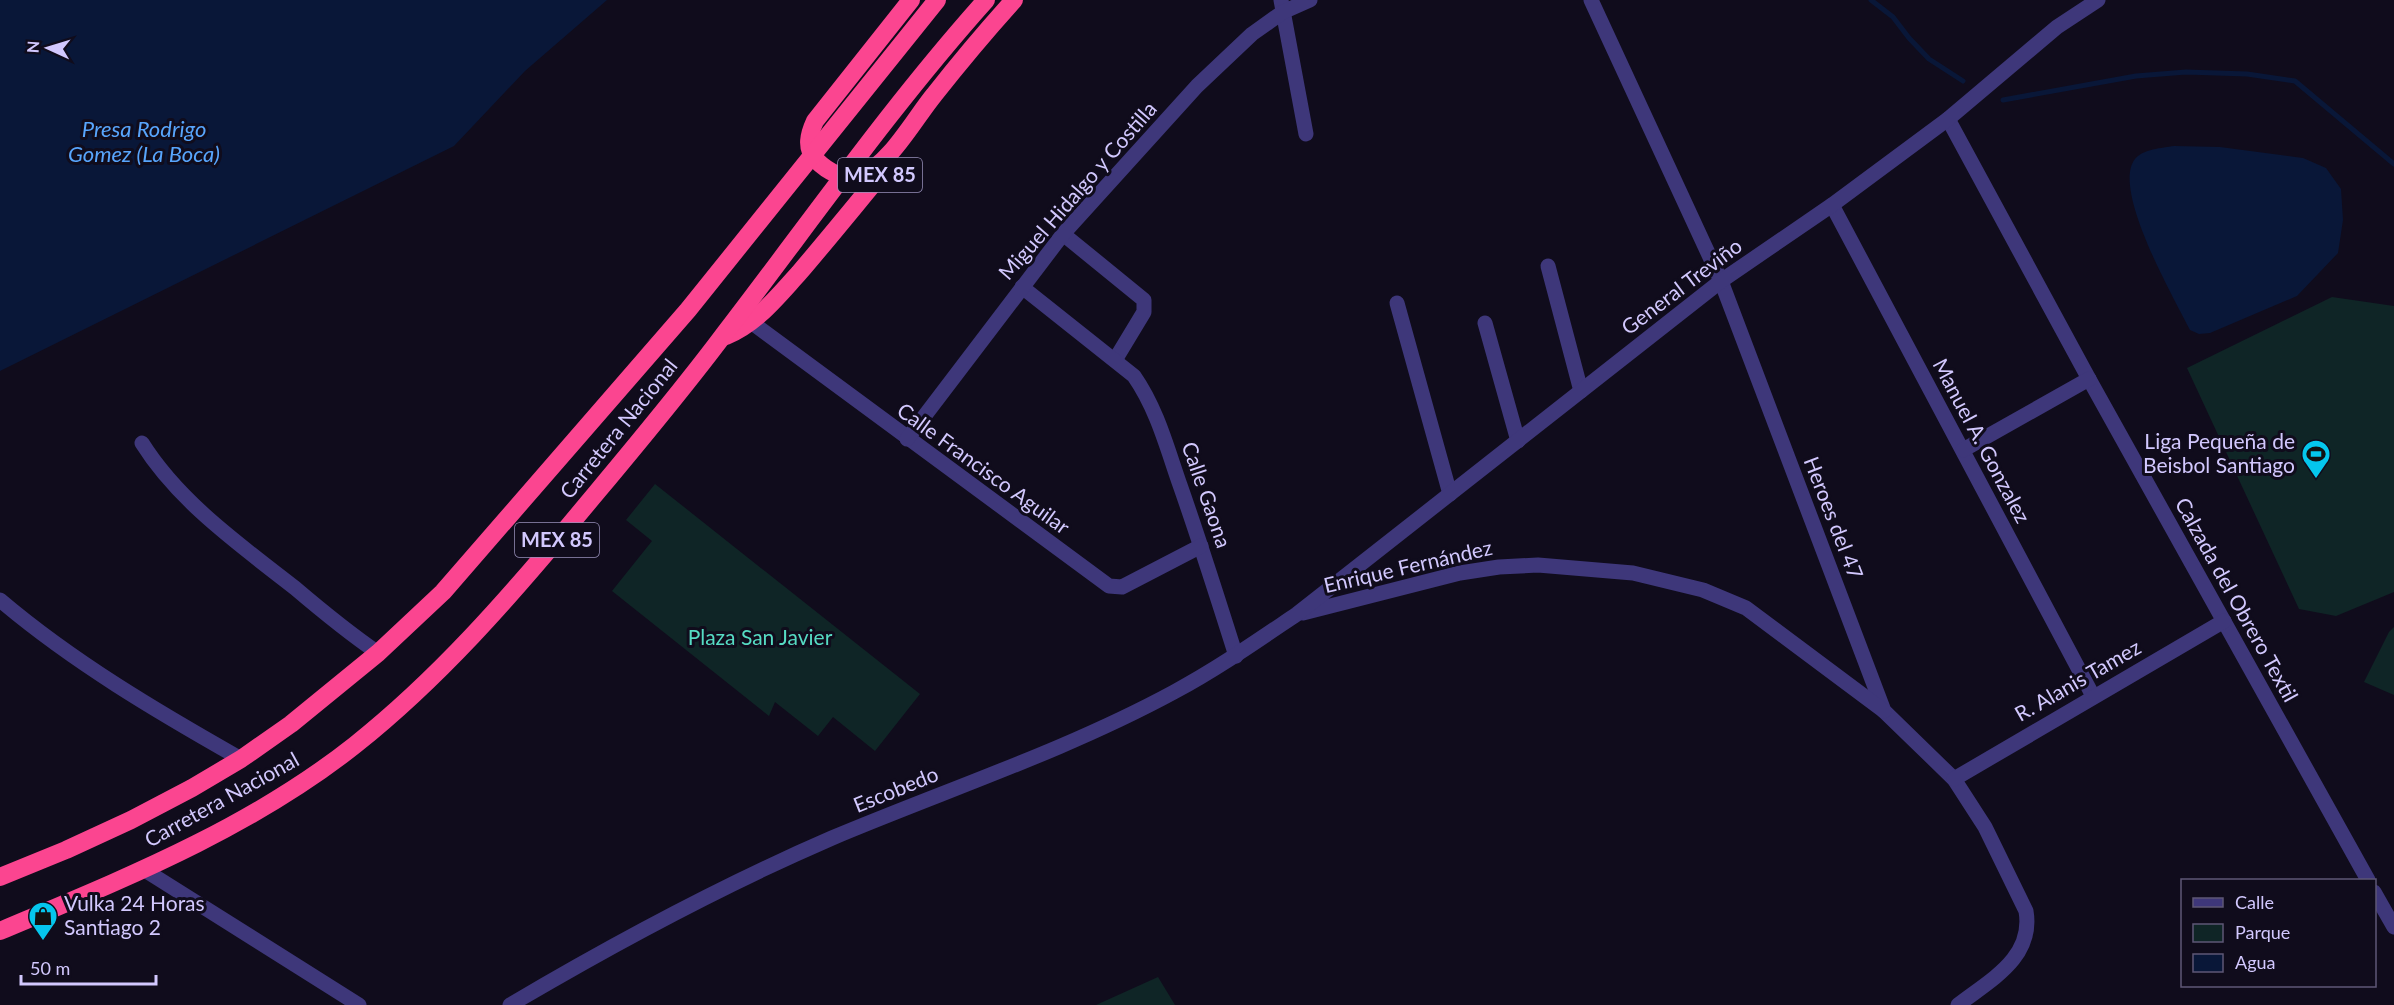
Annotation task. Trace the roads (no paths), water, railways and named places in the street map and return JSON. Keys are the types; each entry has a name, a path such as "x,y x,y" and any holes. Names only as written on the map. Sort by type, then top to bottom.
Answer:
{"highway":[{"name":"MEX 85","path":"911,0 815,121 811,130 809,148 812,155 818,162 841,176 850,178 860,176 879,164 1014,0"},
{"name":"Carretera Nacional","path":"0,877 131,820 241,759 291,724 378,654 443,592 474,558 688,310 937,0"},
{"name":"Carretera Nacional","path":"0,931 190,848 298,786 356,744 403,703 489,618 537,565 722,338 918,79 986,0"},
{"name":"MEX 85","path":"722,338 751,322 769,307 831,236 957,82 1029,0"}],"street":[{"name":"Miguel Hidalgo y Costilla","path":"907,439 1063,234 1197,86 1282,6 1310,0"},
{"name":"Heroes del 47","path":"1591,0 1721,281 1884,711 1954,779 1985,827 2026,910 2028,924 2022,947 2014,959 1958,1005"},
{"name":"General Treviño","path":"1297,614 1721,281 1832,205 1948,119 2057,27 2098,0"},
{"path":"1282,6 1306,134"},
{"name":"Calzada del Obrero Textil","path":"1948,119 2089,379 2367,879"},
{"name":"Manuel A. Gonzalez","path":"1832,205 2093,696"},
{"path":"1063,234 1144,300 1144,312 1114,360"},
{"path":"1548,266 1581,391"},
{"name":"Calle Gaona","path":"1022,287 1134,376 1144,392 1156,417 1201,546 1236,656"},
{"path":"1397,303 1450,494"},
{"name":"Calle Francisco Aguilar","path":"751,322 1109,586 1122,587 1201,546"},
{"path":"1485,323 1518,441"},
{"path":"1963,450 2089,379"},
{"path":"142,443 167,477 220,528 343,629 378,654"},
{"name":"Enrique Fernández","path":"1297,614 1460,573 1499,567 1538,565 1633,573 1703,590 1746,608 1884,711"},
{"path":"0,600 24,621 106,678 241,759"},
{"name":"Escobedo","path":"510,1005 602,951 735,881 1110,723 1175,692 1236,656 1297,614"},
{"name":"R. Alanis Tamez","path":"1954,779 2224,621"},
{"path":"143,869 359,1005"},
{"path":"2376,896 2394,927"}],"water":[{"name":"Presa Rodrigo Gomez (La Boca)","path":"0,0 607,0 525,71 454,146 0,371"},
{"path":"2174,146 2220,147 2303,158 2326,168 2341,189 2343,220 2338,253 2297,296 2210,333 2199,334 2190,330 2159,270 2131,194 2130,174 2135,159 2148,151"}],"waterway":[{"path":"1871,0 1893,17 1929,59 1963,81"},
{"path":"2003,100 2136,76 2186,72 2247,74 2295,81 2394,164"}],"place":[{"name":"Liga Pequeña de Beisbol Santiago","path":"2316,480"},
{"name":"Vulka 24 Horas Santiago 2","path":"43,942"}],"park label":[{"name":"Plaza San Javier","path":"760,638"}]}
